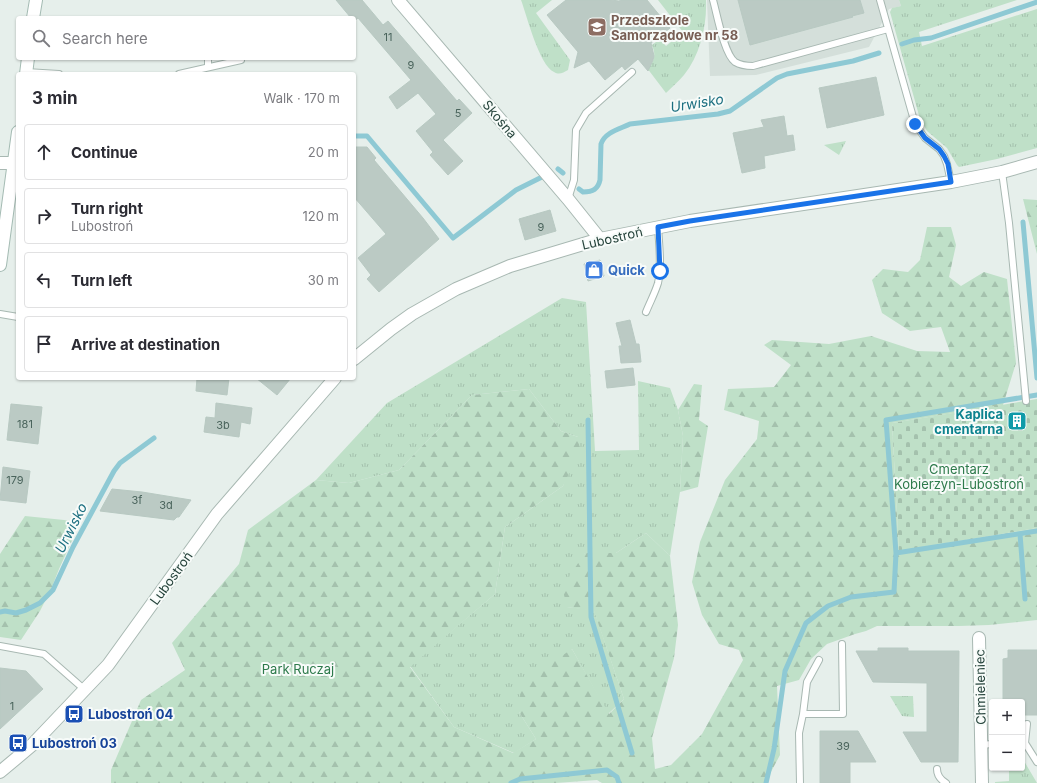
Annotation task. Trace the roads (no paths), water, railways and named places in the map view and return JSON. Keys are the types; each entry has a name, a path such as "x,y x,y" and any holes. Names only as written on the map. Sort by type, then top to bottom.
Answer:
{"street":[{"path":"33,16 36,0"},
{"name":"Skośna","path":"398,0 568,199 600,239"},
{"path":"26,72 28,60"},
{"path":"0,265 16,148"},
{"name":"Lubostroń","path":"356,357 412,314 456,289 481,277 510,266 600,239 740,212 951,182 1002,172 1037,162"},
{"path":"0,163 14,163"},
{"name":"Lubostroń","path":"0,772 31,746 108,665 217,514 333,380"},
{"name":"Chmieleniec","path":"978,638 987,745 982,783"}],"lane":[{"path":"713,0 728,53 734,61 743,65 753,66 888,29"},
{"path":"880,0 915,124 925,138 939,149 944,156 948,164 951,182"},
{"path":"208,60 208,67"},
{"path":"187,72 241,60"},
{"path":"568,199 574,180 576,130 586,113 632,72"},
{"path":"1002,172 1009,223 1026,401"},
{"path":"646,312 658,283 660,271 658,227"},
{"path":"0,314 16,317"},
{"path":"803,714 843,714 842,644"},
{"path":"0,646 44,654 85,690"},
{"path":"800,783 799,733 803,714 806,682 819,660"},
{"path":"1025,735 1027,724"},
{"path":"1025,746 1037,762"},
{"path":"937,770 940,778 946,783"}],"waterway":[{"name":"Urwisko","path":"902,44 914,40 931,38 1037,2"},
{"name":"Urwisko","path":"579,189 583,192 590,191 598,186 600,180 601,144 609,134 617,129 630,124 718,114 730,111 777,78 787,74 853,61 879,53"},
{"name":"Urwisko","path":"356,136 367,136 453,238 516,190 542,177"},
{"name":"Urwisko","path":"558,169 563,173"},
{"path":"1023,222 1037,378"},
{"path":"766,783 774,749 785,671 806,623 828,606 851,597 894,592 896,553 886,420 1037,395"},
{"path":"588,420 591,617 632,753"},
{"name":"Urwisko","path":"0,612 5,611 16,613 26,610 40,603 53,590 73,547 114,471 120,463 154,438"},
{"path":"896,553 1037,531"},
{"path":"1020,534 1025,599"},
{"path":"511,783 520,779 607,770 617,777 619,783"}],"place":[{"name":"Przedszkole Samorządowe nr 58","path":"597,27"},
{"name":"Quick","path":"594,270"},
{"name":"Kaplica cmentarna","path":"1017,421"},
{"name":"Lubostroń 04","path":"74,714"},
{"name":"Lubostroń 03","path":"18,743"}],"park label":[{"name":"Cmentarz Kobierzyn-Lubostroń","path":"959,476"},
{"name":"Park Ruczaj","path":"298,669"}]}
